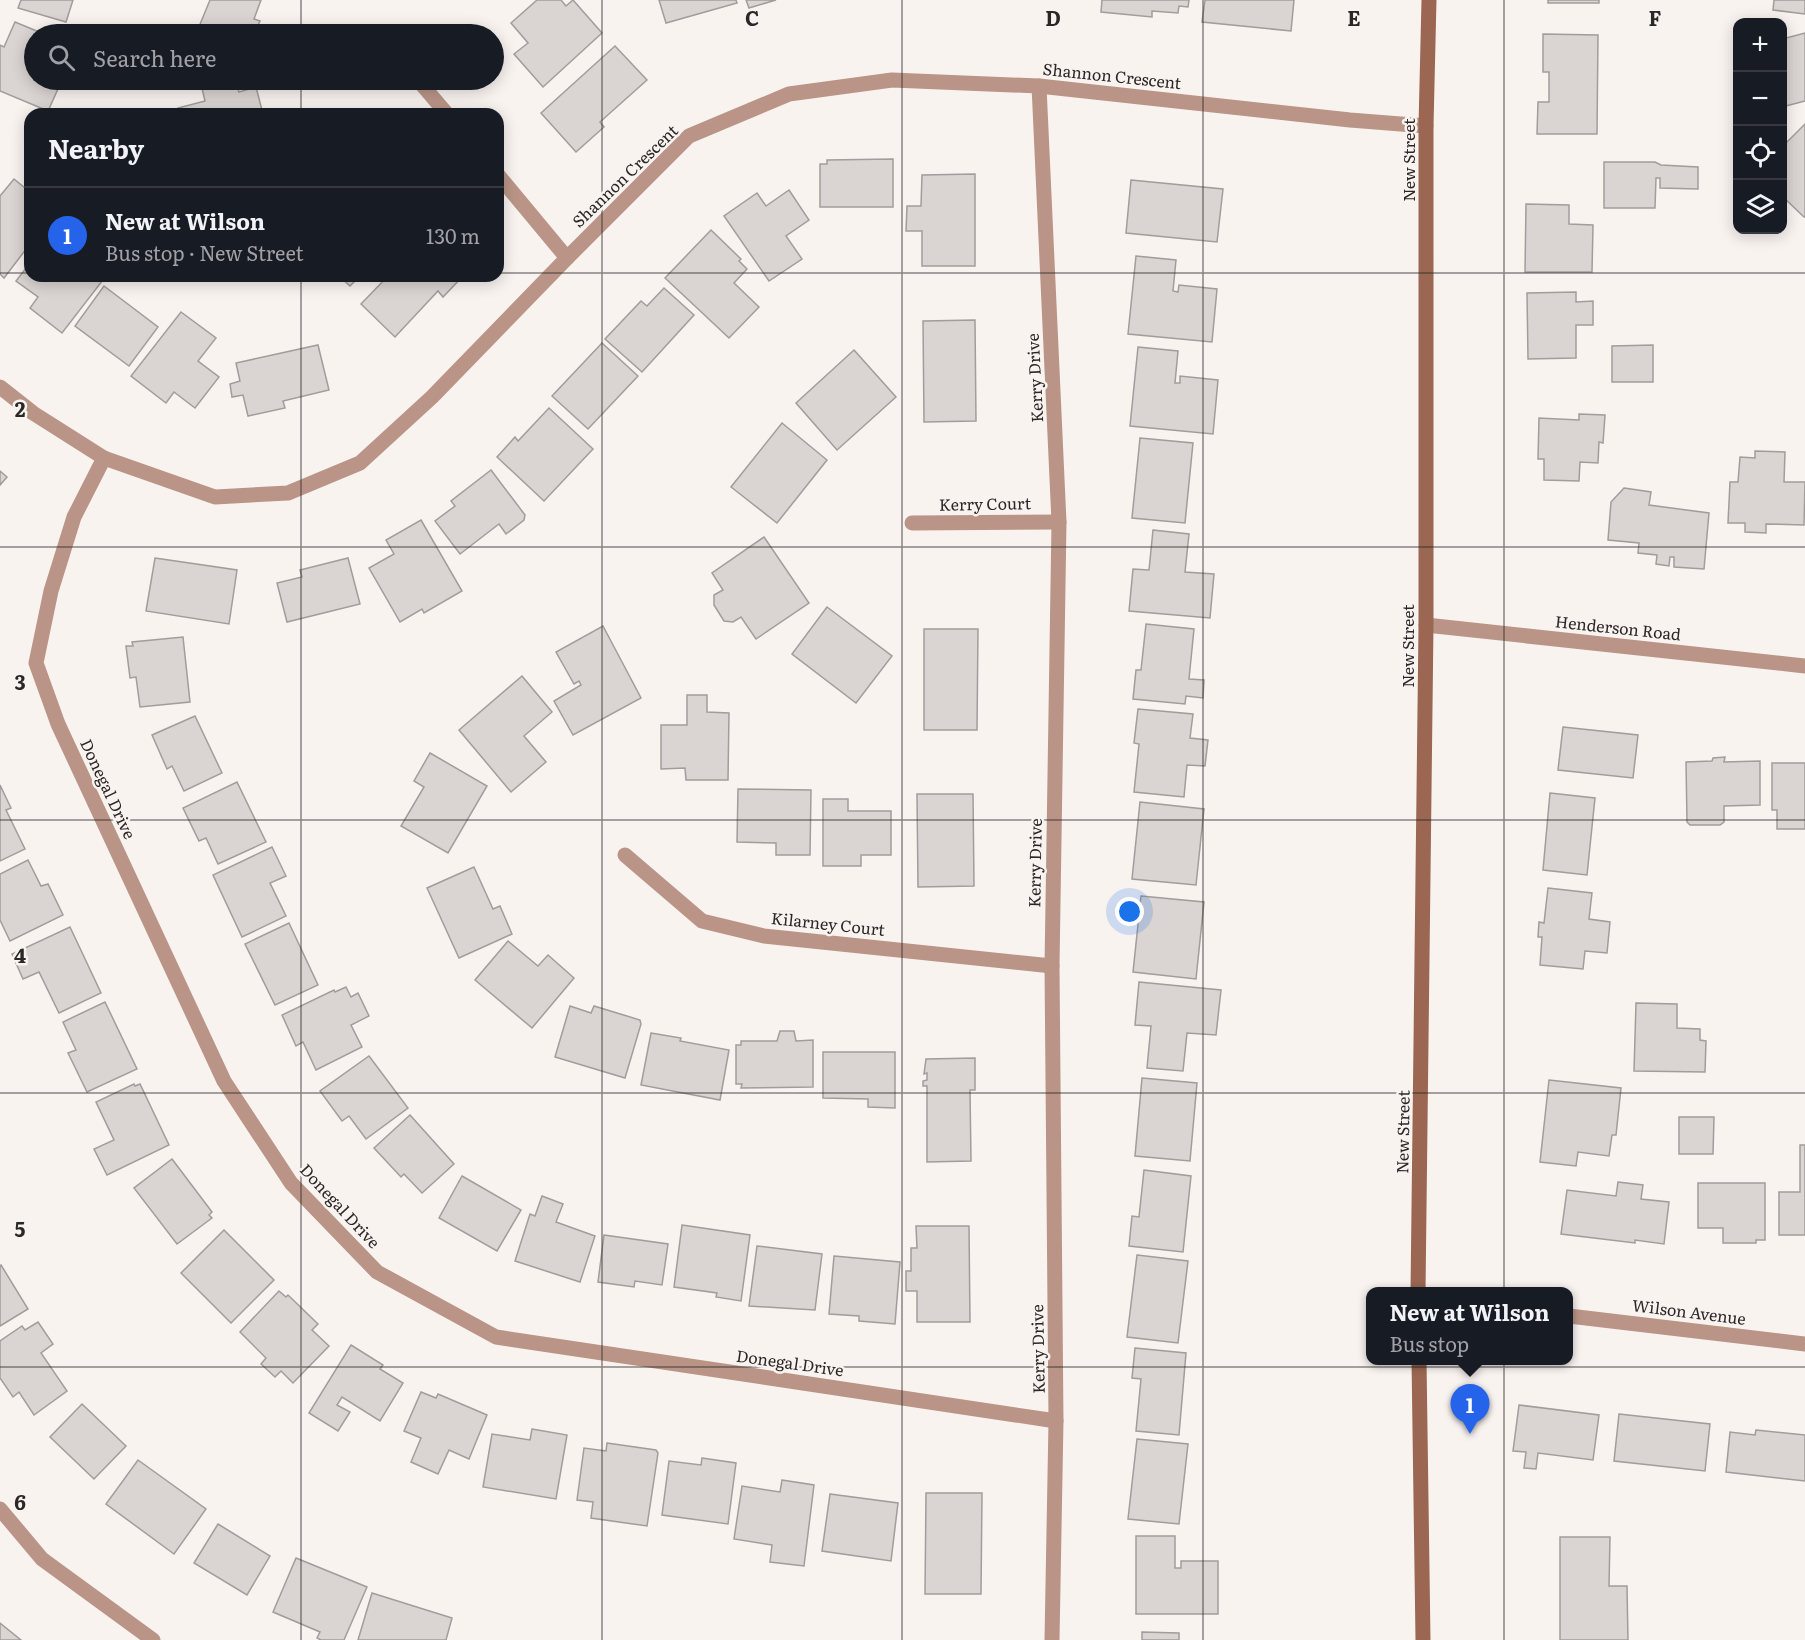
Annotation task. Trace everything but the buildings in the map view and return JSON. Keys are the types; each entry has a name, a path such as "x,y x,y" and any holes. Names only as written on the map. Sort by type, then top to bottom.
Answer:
{"main road":[{"name":"New Street","path":"1418,1287 1426,625 1426,126 1429,0"},
{"path":"1419,1365 1423,1640"}],"street":[{"name":"Shannon Crescent","path":"0,387 33,413 104,458 215,497 288,493 360,463 432,397 689,136 789,94 892,80 1039,86 1426,126"},
{"name":"Kerry Drive","path":"1039,86 1059,522 1052,966 1056,1421 1052,1640"},
{"path":"427,90 442,108"},
{"path":"504,182 567,258"},
{"name":"Donegal Drive","path":"104,458 74,517 51,591 36,663 58,724 224,1081 291,1183 377,1272 496,1336 1056,1421"},
{"name":"Kerry Court","path":"912,523 1059,522"},
{"name":"Henderson Road","path":"1426,625 1805,666"},
{"name":"Kilarney Court","path":"625,855 702,921 764,936 1052,966"},
{"name":"Wilson Avenue","path":"1573,1316 1805,1344"},
{"path":"0,1509 42,1559 153,1640"}],"place":[{"name":"New at Wilson","path":"1470,1434"}]}
